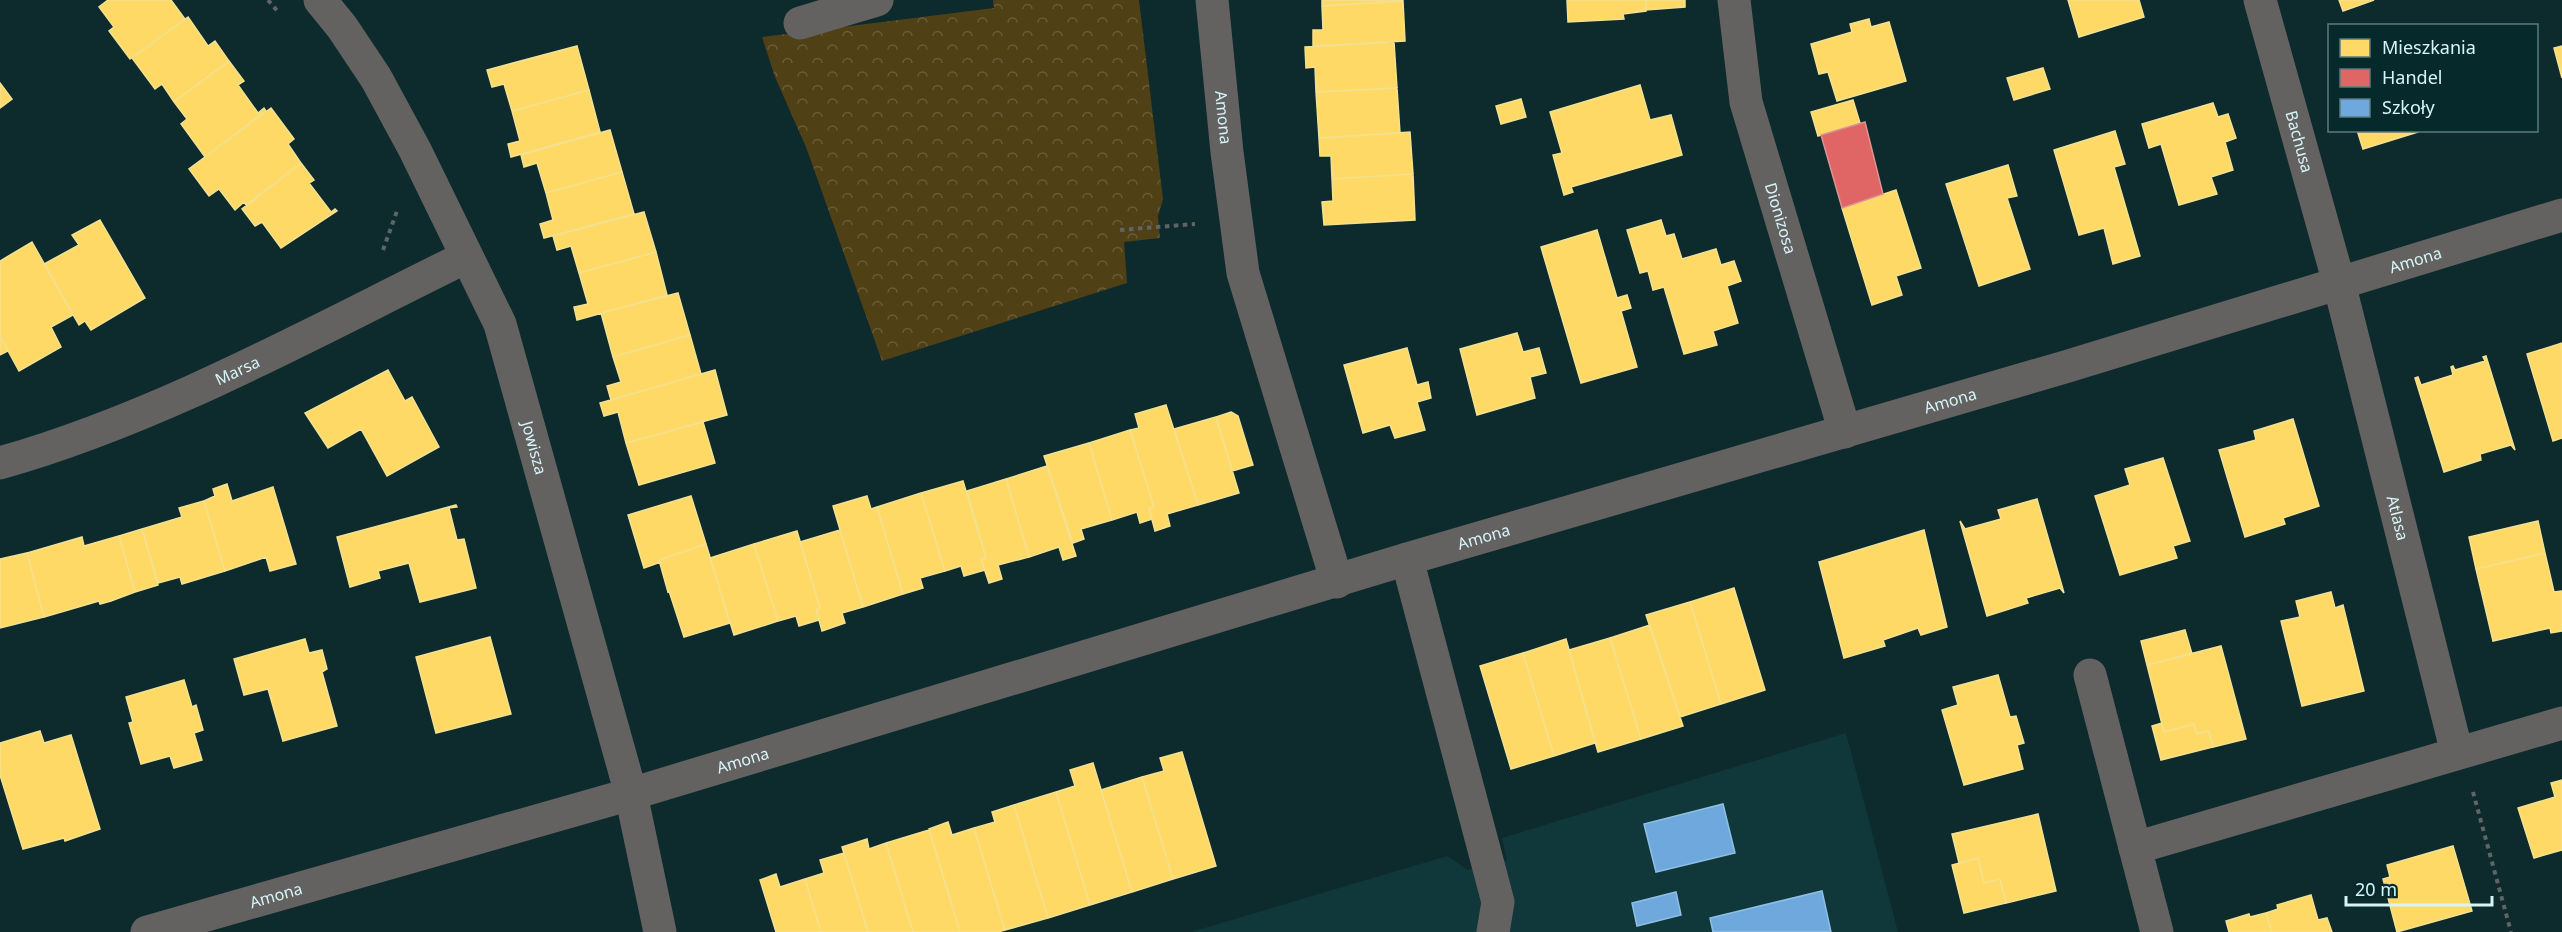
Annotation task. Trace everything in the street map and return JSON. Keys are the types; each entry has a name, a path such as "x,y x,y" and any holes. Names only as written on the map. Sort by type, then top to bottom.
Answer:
{"street":[{"name":"Jowisza","path":"320,0 342,27 376,78 415,150 500,324 631,794 660,932"},
{"path":"800,23 877,0"},
{"name":"Amona","path":"1212,0 1230,187 1243,273 1337,582"},
{"name":"Dionizosa","path":"1734,0 1746,102 1845,432"},
{"name":"Bachusa","path":"2260,0 2339,283"},
{"name":"Amona","path":"147,932 631,794 1407,559 1845,432 2562,215"},
{"name":"Marsa","path":"0,464 51,449 165,404 466,257"},
{"name":"Atlasa","path":"2339,283 2457,753"},
{"path":"1407,559 1498,902 1493,932"},
{"path":"2090,675 2157,932"},
{"path":"2135,848 2562,723"}],"path":[{"path":"268,0 281,16"},
{"path":"398,210 383,250 401,288"},
{"path":"1120,230 1200,224"},
{"path":"2457,753 2471,788 2511,932"}],"shaded area":[{"path":"1846,733 1898,932 1191,932 1447,856 1468,870 1507,860 1502,838"}],"green space":[{"path":"993,0 1139,0 1163,199 1158,216 1160,238 1124,242 1127,283 882,361 806,147 775,77 762,37 994,8"}],"building: Mieszkania":[{"path":"108,0 171,0 185,19 130,59 109,31 114,27 99,7"},
{"path":"1322,0 1403,0 1403,1 1322,6"},
{"path":"1567,0 1646,0 1646,11 1623,14 1624,19 1568,22"},
{"path":"1646,0 1685,0 1685,7 1646,10"},
{"path":"2068,0 2139,0 2144,17 2079,37"},
{"path":"2339,0 2374,0 2343,11"},
{"path":"1403,1 1405,41 1313,46 1313,30 1323,30 1322,6"},
{"path":"188,17 208,46 215,41 229,61 174,102 162,84 155,89 132,58"},
{"path":"1869,19 1871,27 1889,22 1906,81 1837,101 1828,72 1819,74 1811,44 1852,32 1850,24"},
{"path":"1394,42 1397,88 1316,92 1315,67 1306,68 1305,47"},
{"path":"577,46 589,90 512,111 504,84 492,87 487,70"},
{"path":"2562,46 2562,78 2554,48"},
{"path":"229,61 244,81 238,85 258,113 264,108 266,111 205,157 181,124 187,119 174,102"},
{"path":"2043,68 2050,89 2014,100 2007,78"},
{"path":"0,83 12,99 0,108"},
{"path":"1640,85 1650,120 1671,115 1682,155 1571,187 1573,192 1564,195 1553,155 1562,153 1550,112"},
{"path":"1397,88 1400,133 1319,138 1316,92"},
{"path":"589,90 600,132 511,157 508,144 520,141 512,111"},
{"path":"1521,99 1526,117 1501,124 1496,106"},
{"path":"1853,100 1860,123 1818,136 1811,112"},
{"path":"2213,103 2218,117 2228,114 2236,138 2225,142 2233,170 2211,177 2217,194 2179,205 2161,144 2149,148 2142,124"},
{"path":"271,108 294,139 288,144 301,163 246,205 244,202 235,210 219,189 209,196 189,169"},
{"path":"610,130 622,172 546,193 537,163 524,167 521,155"},
{"path":"2115,131 2125,164 2114,167 2140,256 2113,264 2104,228 2079,235 2054,150"},
{"path":"1410,132 1413,174 1332,179 1331,156 1320,156 1319,138"},
{"path":"2358,132 2418,132 2363,149"},
{"path":"301,163 314,180 309,183 331,212 335,209 337,211 281,248 262,222 255,226 242,209"},
{"path":"2008,165 2017,196 2007,198 2030,269 1979,286 1946,184"},
{"path":"622,172 634,214 544,238 540,224 553,220 546,193"},
{"path":"1413,174 1415,220 1324,225 1322,202 1333,201 1332,179"},
{"path":"1896,190 1921,268 1896,276 1902,295 1872,305 1842,208"},
{"path":"644,212 656,252 579,273 571,246 557,250 553,236"},
{"path":"100,220 145,298 91,330 85,321 79,325 44,264 79,245 72,235"},
{"path":"1661,220 1666,236 1674,234 1682,259 1716,249 1721,265 1734,261 1741,281 1727,286 1738,323 1713,331 1717,345 1684,354 1664,287 1653,290 1648,271 1640,273 1627,230"},
{"path":"1597,230 1617,298 1627,295 1631,308 1621,311 1637,367 1581,383 1541,247"},
{"path":"32,242 73,315 51,327 61,347 19,371 0,336 0,261"},
{"path":"656,252 667,295 577,320 574,307 588,304 579,273"},
{"path":"678,293 690,335 613,357 601,313"},
{"path":"1517,333 1523,352 1539,348 1546,373 1530,377 1535,398 1477,415 1460,349"},
{"path":"690,335 701,374 611,400 607,386 621,382 613,357"},
{"path":"0,336 8,351 0,355"},
{"path":"2562,343 2562,438 2553,441 2527,354"},
{"path":"1407,348 1417,385 1428,382 1431,398 1417,402 1425,430 1395,438 1390,425 1363,433 1344,365"},
{"path":"2486,356 2515,450 2511,445 2480,454 2481,460 2444,472 2415,378 2418,377 2421,385 2453,375 2451,367 2453,366 2455,370 2485,361 2483,357"},
{"path":"388,370 405,401 412,397 439,447 387,476 361,429 328,448 305,413"},
{"path":"715,370 727,415 626,443 618,412 604,416 600,403"},
{"path":"1166,405 1198,505 1167,514 1170,526 1155,531 1149,508 1154,507 1130,430 1139,428 1135,414"},
{"path":"1231,412 1238,416 1253,465 1232,471 1216,417"},
{"path":"1216,417 1239,493 1198,505 1174,429"},
{"path":"2293,419 2319,506 2283,518 2285,524 2245,537 2219,450 2256,440 2254,431"},
{"path":"703,422 715,463 639,485 626,443"},
{"path":"1130,430 1154,507 1149,508 1152,519 1140,523 1137,512 1112,520 1089,443"},
{"path":"1089,443 1112,520 1081,529 1084,539 1073,543 1044,456"},
{"path":"2163,458 2190,541 2173,546 2177,558 2120,575 2095,496 2130,485 2125,469"},
{"path":"1047,466 1076,556 1063,560 1059,547 1029,557 1006,479"},
{"path":"1006,479 1029,557 998,565 1002,579 989,583 981,559 986,558 967,491"},
{"path":"963,481 986,558 981,559 985,570 964,576 961,566 945,571 921,493"},
{"path":"227,484 232,501 273,487 296,564 270,571 266,557 225,571 204,501 215,496 213,489"},
{"path":"921,493 945,571 920,578 923,588 903,594 877,507"},
{"path":"691,496 706,544 659,560 661,562 644,568 628,515"},
{"path":"867,496 871,509 877,507 903,594 863,607 833,506"},
{"path":"2037,499 2064,593 2060,588 2026,598 2028,603 1987,616 1960,521 1965,529 2001,519 1998,510"},
{"path":"204,501 225,571 182,584 180,577 158,583 142,529 182,517 179,508"},
{"path":"456,505 457,507 449,508 457,540 464,539 476,588 420,602 409,563 378,571 380,578 350,587 337,537"},
{"path":"2538,521 2545,553 2476,569 2469,537"},
{"path":"142,529 158,585 135,592 119,536"},
{"path":"840,530 863,607 842,613 845,623 822,631 816,609 820,608 800,542"},
{"path":"1924,530 1947,627 1921,635 1918,628 1883,640 1885,646 1844,658 1819,562"},
{"path":"797,531 820,608 816,609 819,620 799,626 796,616 778,621 754,544"},
{"path":"119,536 135,592 111,601 100,604 99,601 44,617 27,553 82,537 84,546"},
{"path":"706,544 730,623 684,637 659,560"},
{"path":"754,544 778,621 734,635 710,558"},
{"path":"27,553 44,617 0,628 0,559"},
{"path":"2545,553 2554,592 2562,591 2562,631 2551,633 2550,628 2493,641 2476,569"},
{"path":"1734,588 1765,690 1721,704 1690,602"},
{"path":"2331,592 2335,608 2343,605 2364,691 2302,706 2281,621 2300,617 2296,601"},
{"path":"1690,602 1721,704 1680,717 1646,615"},
{"path":"1650,625 1683,726 1641,739 1610,638"},
{"path":"2185,630 2192,654 2147,665 2141,641"},
{"path":"490,637 511,714 436,733 416,657"},
{"path":"1610,638 1641,739 1598,752 1569,650"},
{"path":"305,639 309,653 322,650 327,669 322,672 337,726 283,741 268,689 244,695 234,659"},
{"path":"1566,639 1595,743 1554,756 1523,653"},
{"path":"2221,646 2246,739 2213,747 2209,731 2197,734 2194,724 2164,732 2147,665"},
{"path":"1523,653 1554,756 1511,769 1480,666"},
{"path":"1998,675 2010,717 2016,716 2024,743 2017,745 2023,769 1964,785 1942,710 1958,705 1953,687"},
{"path":"184,680 192,707 196,705 203,730 194,733 202,760 174,768 170,756 141,764 129,723 133,722 126,697"},
{"path":"2162,723 2164,732 2194,724 2197,734 2209,731 2213,747 2161,760 2152,726"},
{"path":"40,731 44,743 71,735 100,829 65,841 64,838 23,849 0,775 0,743"},
{"path":"1182,752 1216,866 1173,879 1142,777 1164,771 1160,758"},
{"path":"1093,763 1132,892 1090,905 1056,792 1075,786 1070,770"},
{"path":"1142,777 1173,879 1132,892 1101,790"},
{"path":"2562,780 2562,850 2534,858 2518,808 2555,797 2551,783"},
{"path":"1056,792 1090,905 1048,918 1014,805"},
{"path":"1014,805 1048,918 1005,930 974,828 995,822 992,812"},
{"path":"2038,814 2056,891 2006,903 2000,879 1984,883 1978,858 1959,863 1952,834"},
{"path":"948,822 952,835 974,828 1005,930 960,932 929,829"},
{"path":"929,830 960,932 913,932 886,843"},
{"path":"867,839 869,849 886,843 913,932 868,932 842,847"},
{"path":"2453,846 2472,911 2397,932 2383,879 2390,877 2387,865"},
{"path":"844,853 868,932 821,932 805,879 824,873 820,860"},
{"path":"1978,858 1984,883 2000,879 2006,903 1964,913 1952,865"},
{"path":"776,874 780,887 805,879 821,932 776,932 760,880"},
{"path":"2311,895 2318,920 2327,918 2332,932 2272,932 2266,913 2278,909 2277,905"},
{"path":"2266,913 2272,932 2229,932 2226,921 2249,914 2250,917"}],"building: Handel":[{"path":"1865,122 1883,194 1842,208 1821,135"}],"building: Szkoły":[{"path":"1723,804 1735,853 1656,872 1644,824"},
{"path":"1822,891 1831,932 1713,932 1710,918"},
{"path":"1676,892 1681,915 1637,926 1632,903"}]}
